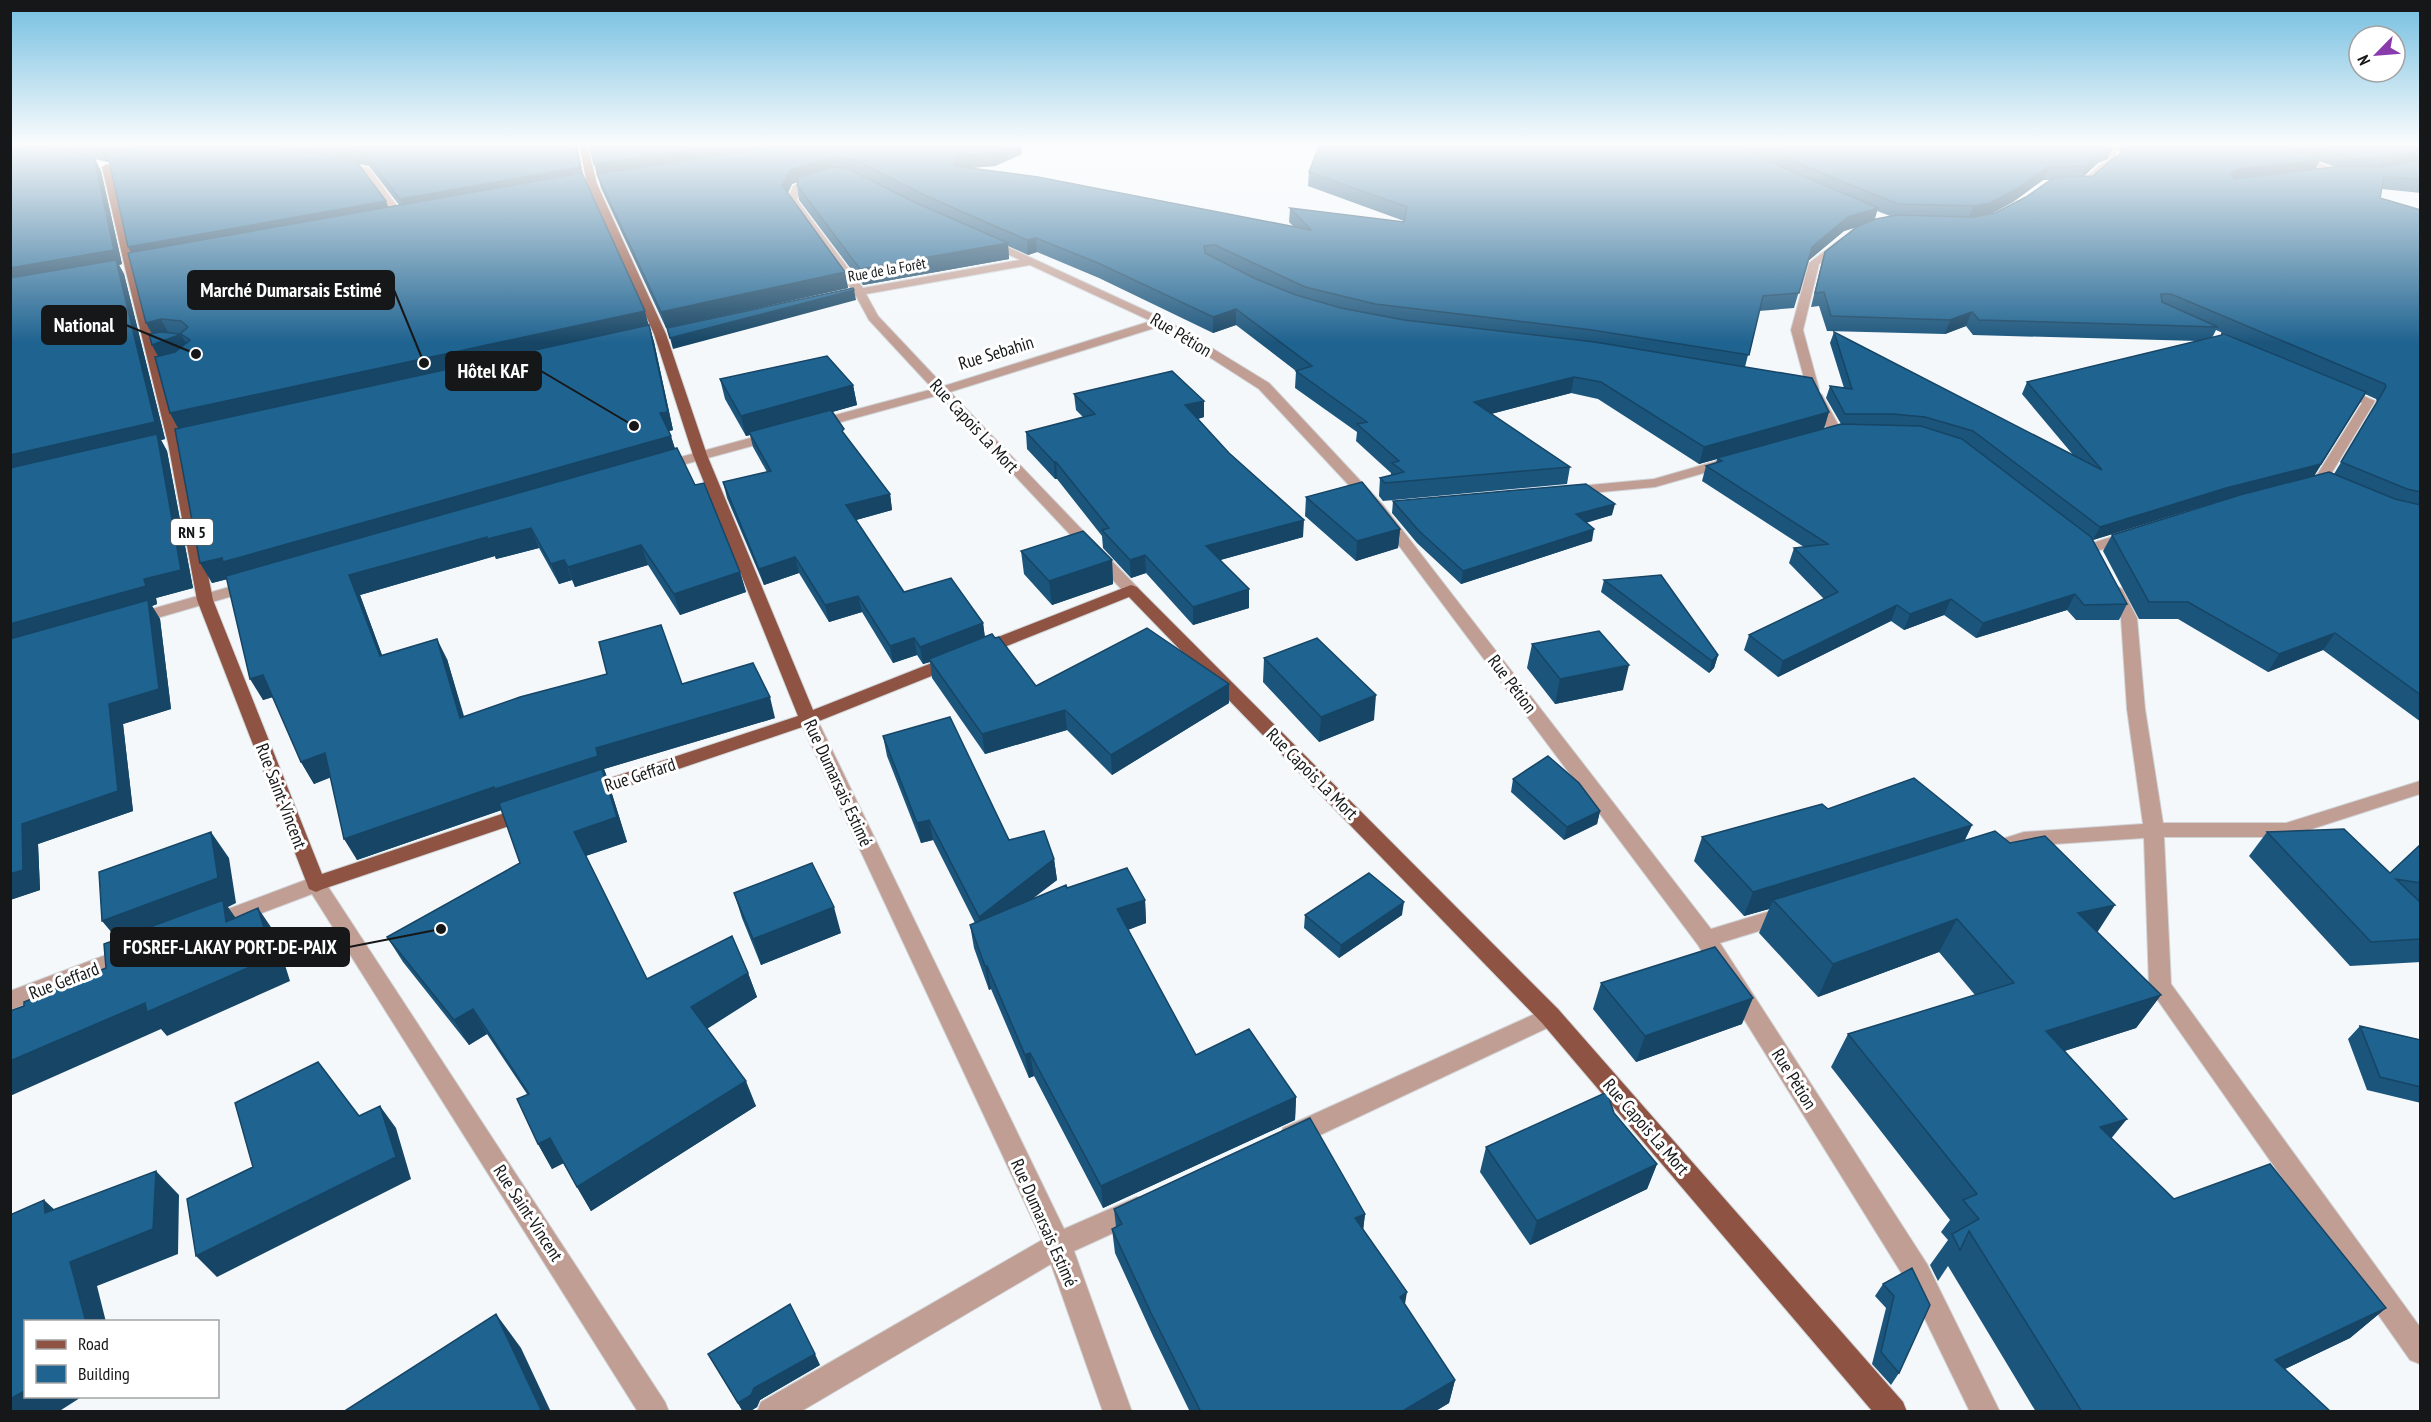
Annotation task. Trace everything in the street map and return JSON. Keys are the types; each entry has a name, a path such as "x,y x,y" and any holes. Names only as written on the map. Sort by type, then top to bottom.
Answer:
{"main road":[{"name":"Rue Saint-Vincent","path":"117,210 175,443 205,600 316,884"},
{"name":"Rue Dumarsais Estimé","path":"605,210 660,334 700,455 808,719"},
{"name":"Rue Geffard","path":"573,798 808,719 1131,590"},
{"name":"Rue Capois La Mort","path":"1131,590 1550,1016 1893,1412"},
{"path":"316,884 539,809"}],"street":[{"path":"395,210 401,218"},
{"name":"Rue Capois La Mort","path":"800,210 859,291 873,318 1131,590"},
{"path":"390,220 412,216"},
{"path":"1849,235 1814,263 1797,330 1813,389 1830,433 1871,432"},
{"name":"Rue Pétion","path":"976,236 1162,322 1264,386 1378,508 1706,939 1917,1273 1986,1412"},
{"name":"Rue de la Forêt","path":"836,297 1033,261"},
{"name":"Rue Sebahin","path":"642,472 941,391 1162,322"},
{"path":"2288,489 2325,483 2369,401 2327,384"},
{"path":"1792,386 1813,389"},
{"path":"1551,492 1655,483 1745,457"},
{"path":"1378,508 1401,506"},
{"path":"2147,530 2087,544 2129,618 2136,709 2154,830 2160,986 2421,1350"},
{"path":"113,626 274,580"},
{"name":"Rue Dumarsais Estimé","path":"808,719 1058,1245 1119,1412"},
{"path":"1979,853 2024,839 2154,830 2287,830 2421,786"},
{"path":"196,930 316,884"},
{"name":"Rue Saint-Vincent","path":"316,884 655,1412"},
{"path":"1706,939 1808,907"},
{"name":"Rue Geffard","path":"10,1001 141,951"},
{"path":"1272,1146 1550,1016"},
{"path":"771,1412 1058,1245 1154,1200"}],"building":[{"path":"10,210 105,210 114,250 10,268"},
{"path":"120,210 334,210 128,247"},
{"path":"370,210 599,210 645,311 170,413 155,357 175,352 190,340 181,334 152,345 149,334 161,332 180,334 188,327 181,321 161,319 146,323 128,253"},
{"path":"614,210 800,210 845,272 661,312"},
{"path":"816,210 933,210 1008,243 860,269"},
{"path":"959,210 1210,210 1311,230 1292,210 1404,222 1406,210 1870,210 1848,217 1812,247 1799,293 1763,296 1749,355 1592,330 1375,304 1305,287 1215,245 1204,246 1205,253 1256,279 1296,295 1341,308 1404,320 1595,342 1812,378 1829,412 1704,447 1601,382 1574,377 1474,402 1570,467 1385,483 1380,478 1404,472 1392,463 1399,461 1357,424 1367,422 1296,371 1312,366 1236,309 1213,317 1098,263 1036,238 1027,240"},
{"path":"2000,210 2421,210 2421,492 2407,489 2341,462 2386,387 2385,384 2171,294 2161,294 2162,302 2218,327 1979,320 1972,312 1950,320 1831,316 1824,292 1815,293 1825,252 1858,226 1876,219 1897,215 1973,217"},
{"path":"116,260 155,422 10,455 10,278"},
{"path":"853,288 854,290 670,338 667,328"},
{"path":"649,325 668,412 660,413 671,436 223,562 222,558 200,563 175,429"},
{"path":"1834,332 2102,470 2027,382 2222,335 2222,333 2366,392 2321,464 2226,488 2100,527 1973,431 1925,417 1845,414 1830,386 1852,389"},
{"path":"827,356 853,385 741,416 720,379"},
{"path":"1172,371 1204,401 1185,405 1229,453 1304,520 1206,546 1249,589 1193,607 1145,555 1130,560 1102,530 1109,528 1056,462 1026,432 1095,414 1074,394"},
{"path":"831,410 844,429 842,431 890,494 846,505 904,592 951,578 983,623 920,647 914,638 890,646 858,596 825,605 795,557 759,569 723,482 771,471 749,432"},
{"path":"1841,424 1921,426 1962,439 2091,537 2127,604 2084,605 2075,594 1983,623 1951,599 1910,614 1897,605 1783,661 1749,635 1838,592 1794,548 1828,544 1706,466 1722,461 1717,458"},
{"path":"157,434 181,570 144,579 146,586 10,624 10,468"},
{"path":"677,448 695,485 704,483 740,572 674,594 641,545 568,567 564,560 551,564 531,528 487,539 487,537 349,575 380,656 437,639 460,718 520,697 607,674 599,642 661,625 682,684 753,663 770,697 596,748 598,756 495,789 494,787 344,839 325,753 301,762 263,675 250,679 226,576"},
{"path":"2329,472 2395,499 2421,505 2421,695 2335,633 2279,654 2188,602 2149,602 2112,535 2240,495"},
{"path":"1362,482 1400,529 1357,541 1306,497"},
{"path":"1586,484 1615,504 1576,514 1594,529 1463,571 1419,531 1393,501"},
{"path":"1083,531 1112,560 1049,581 1021,551"},
{"path":"1661,575 1718,655 1712,661 1604,580"},
{"path":"148,600 159,689 109,704 118,791 22,824 23,870 10,874 10,639"},
{"path":"1147,628 1229,684 1111,755 1065,710 982,734 929,659 992,634 995,638 999,637 1036,686"},
{"path":"1599,631 1629,665 1560,679 1532,644"},
{"path":"1317,638 1376,695 1321,717 1264,658"},
{"path":"950,717 1009,840 1044,831 1054,859 979,917 929,820 917,823 883,736"},
{"path":"1548,756 1579,783 1600,811 1567,827 1513,779"},
{"path":"602,769 617,817 574,832 647,979 732,936 748,973 691,1007 746,1081 577,1187 550,1138 538,1144 517,1099 529,1094 473,1009 454,1020 387,937 520,863 499,803"},
{"path":"1914,778 1972,825 1753,892 1702,837 1822,804 1828,809"},
{"path":"2344,829 2390,873 2421,844 2421,883 2396,879 2421,903 2421,939 2371,942 2267,832"},
{"path":"1995,831 2010,843 2045,836 2115,905 2078,913 2161,995 2046,1031 2127,1119 2100,1127 2174,1199 2270,1164 2386,1308 2275,1360 2331,1412 2082,1412 1969,1231 1960,1250 1952,1234 1979,1219 1963,1200 1977,1194 1848,1034 2014,983 1957,919 1833,964 1773,900"},
{"path":"211,832 218,878 102,921 99,872"},
{"path":"812,863 834,907 753,939 734,893"},
{"path":"1127,868 1145,900 1117,909 1196,1055 1249,1029 1296,1097 1101,1186 1030,1053 1025,1055 987,966 985,966 970,925 1066,885 1067,888"},
{"path":"1369,873 1404,902 1341,945 1305,915"},
{"path":"223,900 226,922 258,908 273,957 147,1012 145,1003 10,1061 10,1011 24,1006 24,1002 106,968 104,944"},
{"path":"1715,947 1753,998 1645,1036 1601,983"},
{"path":"2360,1026 2421,1040 2421,1087 2380,1077"},
{"path":"318,1062 359,1116 380,1106 396,1157 196,1256 187,1199 253,1167 235,1103"},
{"path":"1607,1092 1614,1113 1657,1164 1537,1221 1486,1147"},
{"path":"1310,1118 1365,1214 1355,1218 1407,1292 1400,1297 1455,1380 1401,1412 1201,1412 1112,1229 1122,1224 1114,1209"},
{"path":"156,1171 153,1229 70,1262 85,1320 24,1320 24,1391 10,1399 10,1215 44,1200 45,1213"},
{"path":"1912,1268 1930,1305 1899,1373 1881,1352 1894,1296 1883,1284"},
{"path":"790,1304 815,1354 754,1388 751,1395 738,1403 708,1354"},
{"path":"496,1314 542,1412 343,1412"}],"place":[{"name":"National","path":"196,354"},
{"name":"Marché Dumarsais Estimé","path":"424,363"},
{"name":"Hôtel KAF","path":"634,426"},
{"name":"FOSREF-LAKAY PORT-DE-PAIX","path":"441,929"}]}
